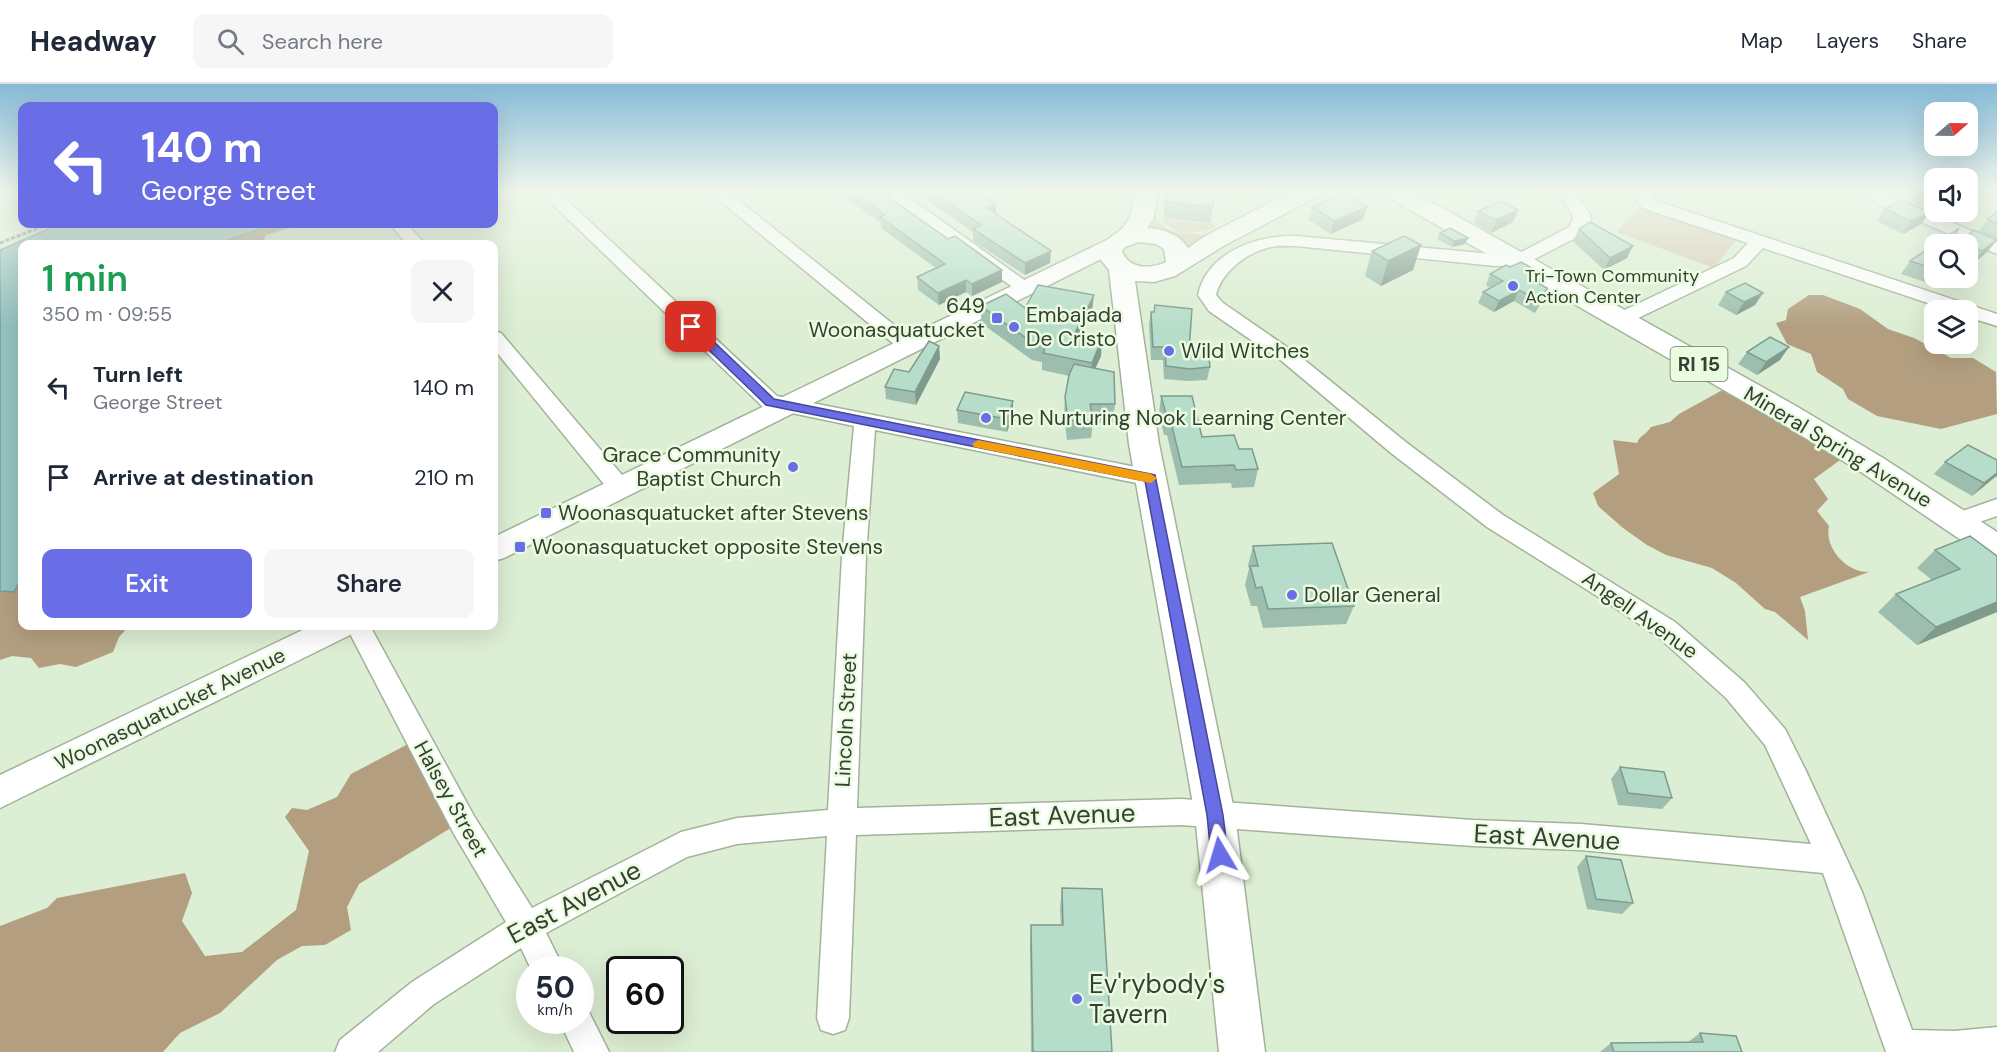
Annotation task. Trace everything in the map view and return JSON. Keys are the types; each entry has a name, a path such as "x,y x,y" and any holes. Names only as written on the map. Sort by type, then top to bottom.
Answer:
{"main road":[{"path":"1131,236 1120,253 1137,394 1215,815 1242,1052"},
{"path":"1120,253 1144,236"},
{"path":"1150,236 1171,243 1179,253 1170,268"},
{"path":"1130,324 1138,291 1170,268 1223,236"},
{"name":"Mineral Spring Avenue","path":"1473,236 1786,413 1959,521 1997,548"},
{"path":"1120,253 1136,273 1170,268"}],"street":[{"path":"596,236 770,402 1151,478"},
{"path":"772,236 907,345"},
{"path":"952,236 1025,287"},
{"path":"1517,261 1565,236"},
{"path":"1748,236 1997,320"},
{"path":"1967,236 1997,249"},
{"name":"Angell Avenue","path":"1517,261 1296,241 1264,242 1245,251 1214,276 1207,288 1207,295 1216,307 1290,358 1399,448 1495,521 1666,629 1736,690 1775,737 1833,860 1847,892 1903,1049"},
{"path":"1621,320 1740,262 1760,241"},
{"path":"498,548 1025,287 1062,270 1120,253"},
{"path":"498,344 620,488"},
{"name":"Lincoln Street","path":"833,1018 854,556 865,422"},
{"path":"1959,521 1997,507"},
{"name":"Woonasquatucket Avenue","path":"0,792 331,630"},
{"name":"Halsey Street","path":"360,630 464,825 541,956"},
{"name":"East Avenue","path":"352,1052 423,993 526,927 681,845 737,831 841,822 1181,812 1473,833 1581,837 1833,860"},
{"path":"582,1034 592,1052"},
{"path":"1903,1049 1997,1044"}],"path":[{"path":"0,243 18,236"}],"shaded area":[{"path":"228,236 265,236 264,240 218,240"},
{"path":"1174,236 1206,236 1189,246"},
{"path":"1628,236 1729,236 1737,239 1714,268"},
{"path":"1809,295 1823,295 1860,309 1888,329 1924,343 1924,354 1973,358 1996,372 1997,414 1941,429 1877,416 1848,399 1843,389 1817,372 1811,354 1787,344 1776,323 1786,320 1788,309"},
{"path":"1728,387 1847,455 1814,479 1828,499 1817,511 1829,526 1830,543 1839,558 1853,568 1869,572 1800,597 1805,611 1808,640 1775,612 1765,609 1736,583 1712,568 1666,555 1647,545 1598,506 1593,493 1619,474 1613,440 1637,443 1651,427 1670,422 1679,414"},
{"path":"18,560 18,630 125,630 119,637 113,652 76,667 60,664 39,668 31,658 12,656 0,660 0,571"},
{"path":"408,744 454,826 359,884 347,907 351,930 325,945 302,946 277,960 220,1013 180,1033 163,1052 0,1052 0,926 47,908 57,898 185,873 192,893 182,921 205,956 242,952 296,910 309,851 285,817 292,808 307,810 337,797 351,774"}],"water":[{"path":"32,236 240,236 229,240 23,240"},
{"path":"18,242 18,584 14,592 0,591 0,250"}],"building":[{"path":"907,236 944,236 948,239 955,236 1002,270 972,284 966,280 938,293 917,277 945,264"},
{"path":"984,236 1029,236 1051,251 1025,263"},
{"path":"1404,236 1421,245 1388,261 1372,251"},
{"path":"1446,236 1468,238 1454,241"},
{"path":"1587,236 1615,236 1633,246 1610,258"},
{"path":"1978,236 1988,236 1997,240 1982,251 1978,249"},
{"path":"1924,251 1924,265 1910,261"},
{"path":"1521,262 1546,276 1536,282 1547,288 1540,301 1519,290 1499,301 1483,292 1503,281 1490,274 1506,265 1510,267"},
{"path":"1745,283 1763,293 1744,302 1726,292"},
{"path":"1038,285 1094,295 1075,333 1102,339 1092,363 1043,353 1046,346 1033,343 981,306 1006,294 1025,308"},
{"path":"1155,305 1192,309 1189,350 1208,350 1210,367 1190,369 1166,366 1165,347 1153,347 1151,312 1154,312"},
{"path":"1770,337 1789,347 1766,362 1747,352"},
{"path":"929,341 939,346 915,392 885,387 894,369 909,372"},
{"path":"1074,364 1114,372 1115,404 1090,404 1093,419 1068,421 1065,397 1069,375"},
{"path":"965,392 1013,401 1007,419 957,410"},
{"path":"1161,396 1192,396 1202,437 1234,435 1239,449 1252,449 1258,469 1236,470 1234,465 1182,467 1170,418 1167,417"},
{"path":"1968,445 1997,460 1997,473 1984,483 1945,462"},
{"path":"1970,536 1997,556 1997,602 1936,627 1896,594 1960,569 1935,550"},
{"name":"Dollar General","path":"1332,543 1354,606 1268,609 1262,587 1256,588 1250,566 1258,566 1253,546"},
{"path":"1620,767 1664,772 1672,798 1628,793"},
{"path":"1586,856 1621,860 1633,903 1596,899"},
{"path":"1062,888 1102,889 1112,1052 1033,1052 1031,925 1063,925"},
{"path":"1700,1033 1736,1036 1742,1052 1614,1052 1611,1043 1703,1042"}],"slow traffic":[{"path":"978,444 1151,478"}],"place":[{"name":"Tri-Town Community Action Center","path":"1513,286"},
{"name":"649 Woonasquatucket","path":"997,318"},
{"name":"Embajada De Cristo","path":"1014,327"},
{"name":"Wild Witches","path":"1169,351"},
{"name":"The Nurturing Nook Learning Center","path":"986,418"},
{"name":"Grace Community Baptist Church","path":"793,467"},
{"name":"Woonasquatucket after Stevens","path":"546,513"},
{"name":"Woonasquatucket opposite Stevens","path":"520,547"},
{"name":"Dollar General","path":"1292,595"},
{"name":"Ev'rybody's Tavern","path":"1077,999"}],"route":[{"path":"691,327 770,402 1151,478 1215,815 1220,855"}]}
